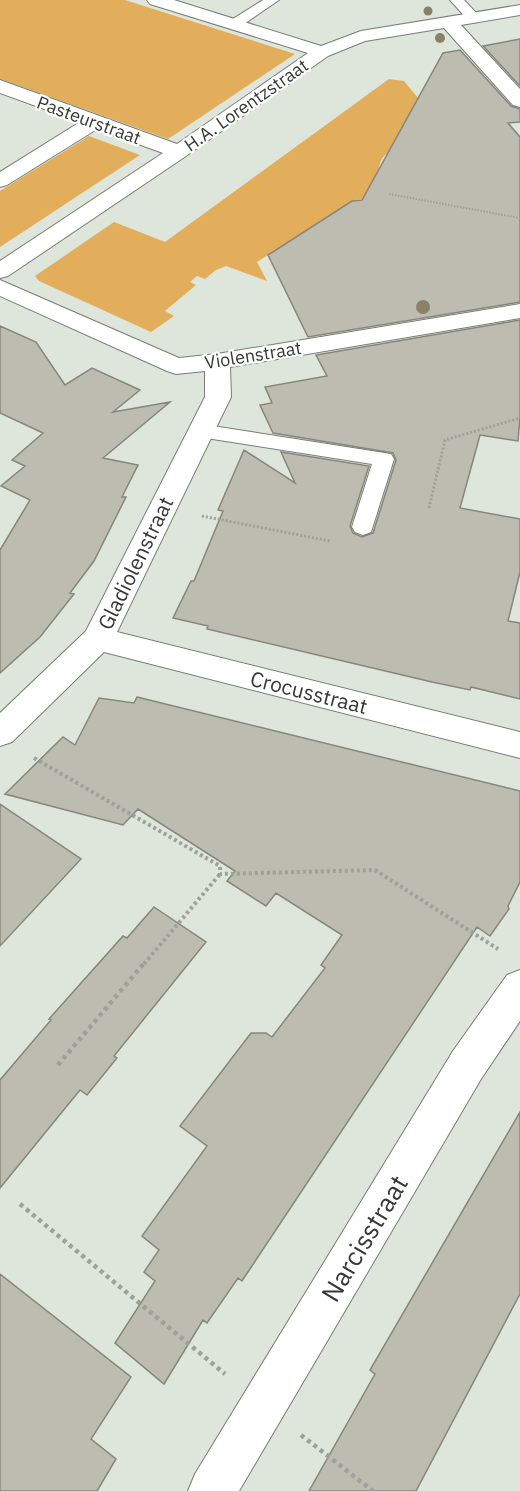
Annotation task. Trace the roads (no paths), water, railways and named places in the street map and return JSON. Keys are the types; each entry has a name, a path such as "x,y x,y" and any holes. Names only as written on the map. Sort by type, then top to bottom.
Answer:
{"street":[{"path":"156,0 322,52"},
{"name":"H.A. Lorentzstraat","path":"0,271 322,52 361,36 520,10"},
{"path":"449,22 520,101"},
{"name":"Pasteurstraat","path":"0,86 178,152"},
{"path":"0,181 94,122"},
{"name":"Violenstraat","path":"0,287 176,366 217,362 520,311"},
{"name":"Gladiolenstraat","path":"0,733 98,639 218,397 217,362"},
{"name":"Crocusstraat","path":"98,639 520,745"},
{"name":"Narcisstraat","path":"212,1491 468,1065 520,988"}],"lane":[{"path":"233,25 272,0"},
{"path":"458,0 474,18"},
{"path":"200,431 384,459 363,527"}]}
